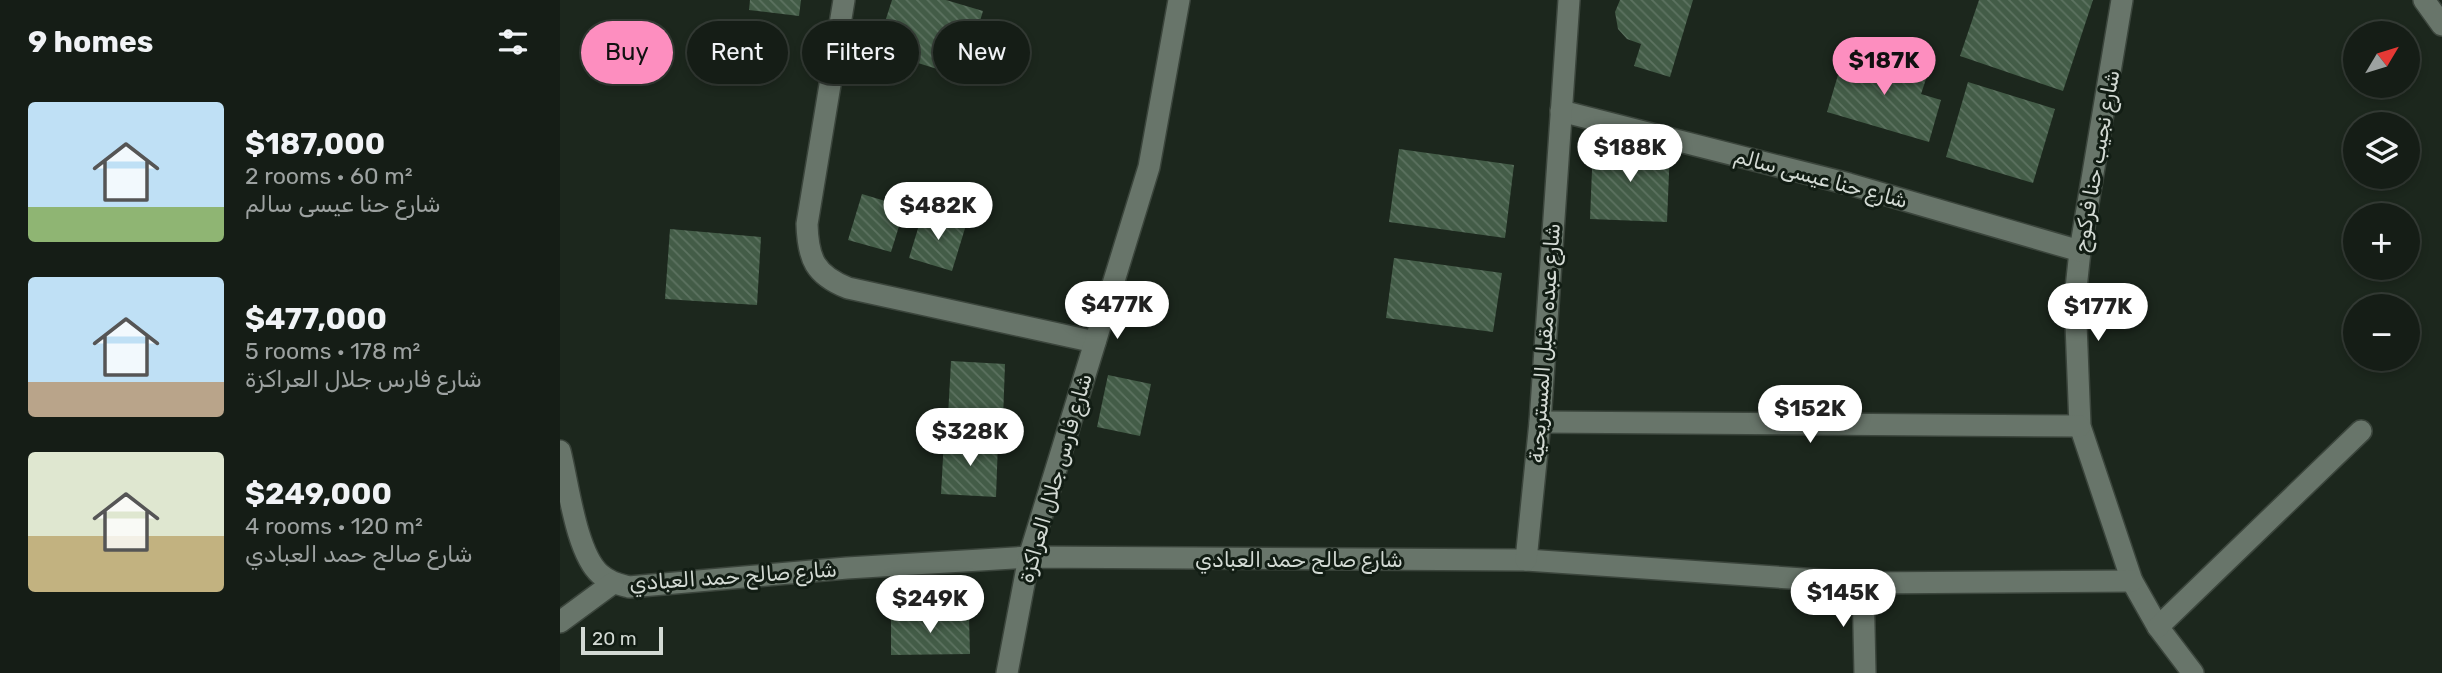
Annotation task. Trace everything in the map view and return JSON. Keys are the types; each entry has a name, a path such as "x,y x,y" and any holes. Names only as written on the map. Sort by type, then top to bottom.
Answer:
{"street":[{"path":"844,0 807,224 808,246 816,266 828,280 848,288 1095,342"},
{"name":"شارع فارس جلال العراكزة","path":"1007,673 1029,558 1149,167 1179,0"},
{"name":"شارع عبده مقبل المستريحية","path":"1526,560 1540,422 1569,0"},
{"name":"شارع نجيب حنا فركوح","path":"2122,0 2080,251 2075,298 2080,426 2132,581 2158,628 2193,673"},
{"path":"2424,0 2442,25"},
{"name":"شارع حنا عيسى سالم","path":"1561,111 1849,184 2080,251"},
{"path":"1540,422 2080,426"},
{"path":"2158,628 2361,431"},
{"name":"شارع صالح حمد العبادي","path":"560,451 583,544 598,573 613,583 629,587 847,568 1029,558 1526,560 1863,583 2132,581"},
{"path":"560,622 613,583"},
{"path":"1863,583 1865,673"}],"building":[{"path":"750,0 801,0 799,16 749,10"},
{"path":"892,0 946,0 983,11 980,21 933,21 933,68 919,63 919,21 885,21"},
{"path":"1620,0 1693,0 1670,77 1634,66 1641,44 1627,39 1618,29 1615,12"},
{"path":"1979,0 2093,0 2063,91 1960,56"},
{"path":"1846,48 1876,57 1874,66 1893,72 1896,64 1928,73 1921,94 1941,100 1929,142 1827,112"},
{"path":"1968,82 2055,109 2033,183 1946,157"},
{"path":"1593,145 1670,148 1667,222 1590,219"},
{"path":"1399,149 1514,165 1505,238 1389,222"},
{"path":"862,194 905,207 891,252 848,240"},
{"path":"923,212 966,225 952,271 909,258"},
{"path":"670,229 761,237 757,305 665,299"},
{"path":"1394,258 1502,273 1493,332 1386,318"},
{"path":"951,361 1005,364 1003,419 948,416"},
{"path":"1108,375 1151,384 1140,436 1097,427"},
{"path":"944,439 998,442 996,497 941,494"},
{"path":"891,616 969,616 970,654 891,655"}]}
